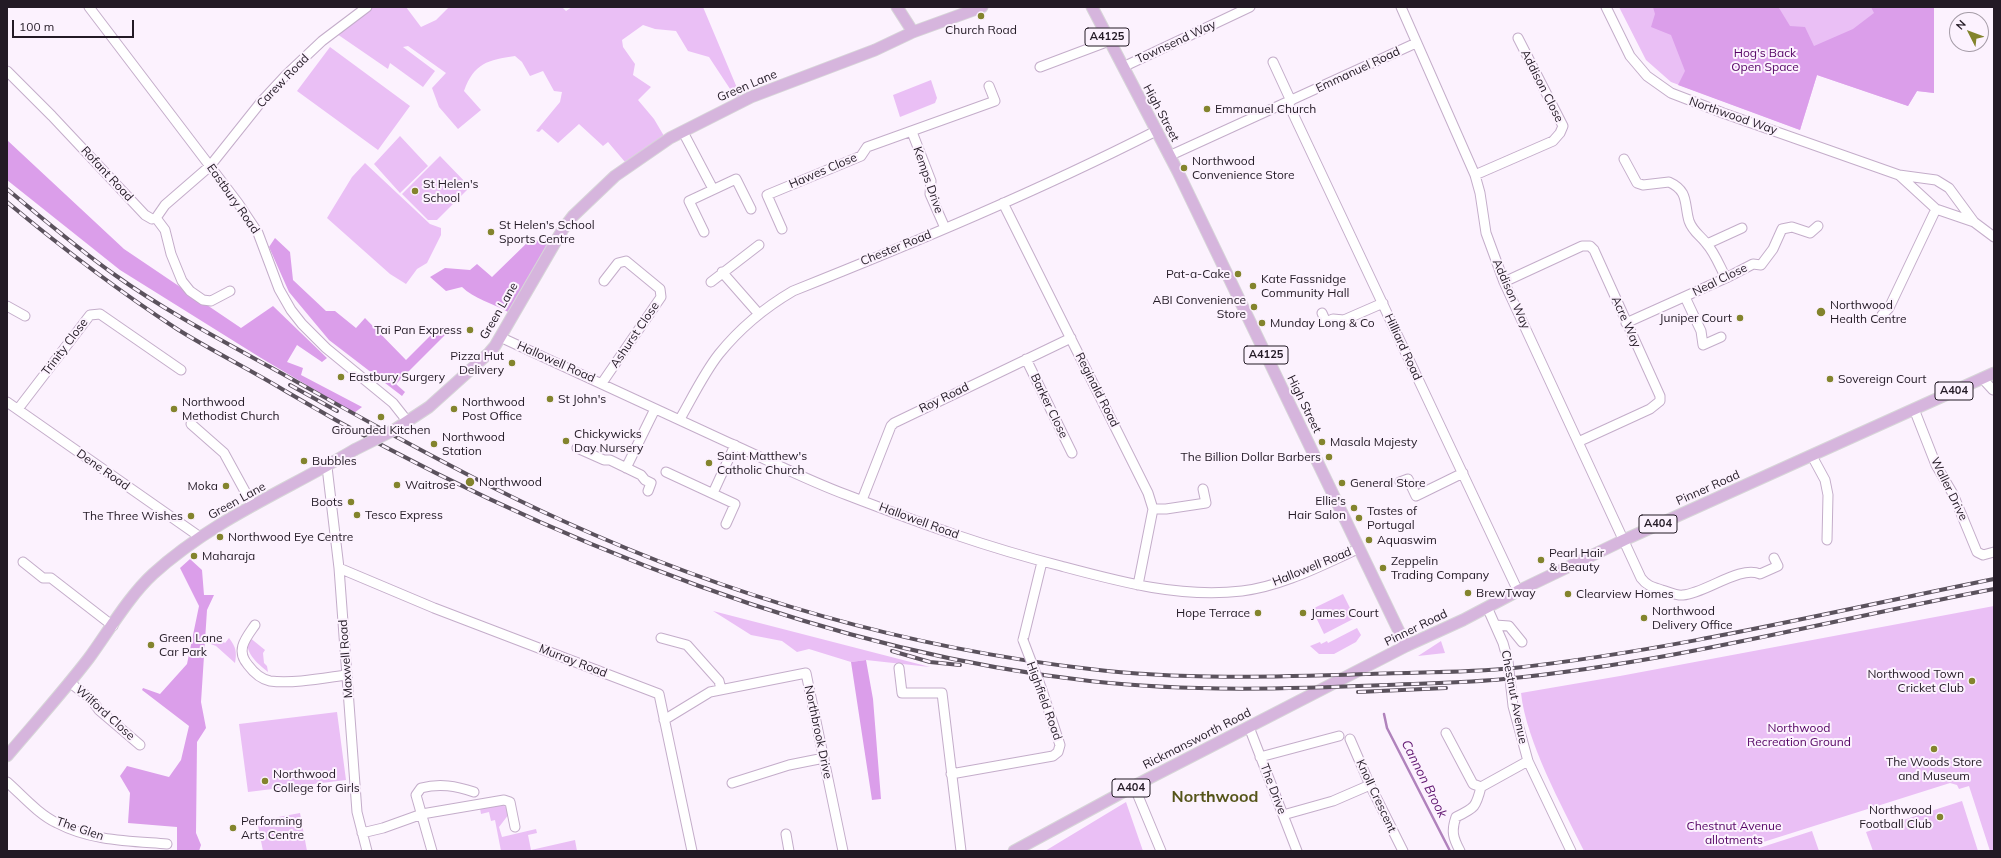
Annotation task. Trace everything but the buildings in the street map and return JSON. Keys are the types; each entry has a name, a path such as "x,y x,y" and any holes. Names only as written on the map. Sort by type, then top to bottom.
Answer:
{"main road":[{"path":"897,7 913,32"},
{"name":"Green Lane","path":"7,756 69,682 113,626 134,596 152,575 200,537 253,506 327,467 354,450 408,422 429,408 474,368 492,350 550,250 573,216 615,176 670,138 751,97 876,50 913,32 982,7"},
{"name":"A4125","path":"1092,7 1123,67"},
{"name":"High Street","path":"1123,67 1169,156 1406,646"},
{"name":"Pinner Road","path":"1371,664 1624,540 1994,373"},
{"name":"Rickmansworth Road","path":"1014,851 1134,786 1371,664"}],"street":[{"name":"Eastbury Road","path":"89,7 132,61 238,203 258,233 279,289 291,310 302,324 326,348 393,403 408,422"},
{"name":"Carew Road","path":"210,166 261,102 286,76 322,41 368,7"},
{"name":"Townsend Way","path":"1123,67 1250,7"},
{"path":"1400,7 1416,43"},
{"name":"Northwood Way","path":"1606,7 1630,56 1648,76 1671,93 1723,113 1899,175"},
{"name":"Addison Close","path":"1475,175 1553,141 1560,134 1563,126 1518,38"},
{"path":"1040,67 1109,41"},
{"name":"Emmanuel Road","path":"1169,156 1290,102 1416,43"},
{"name":"Addison Way","path":"1416,43 1475,175 1480,193 1486,233 1504,282 1645,583 1682,596 1700,591 1743,572 1753,571 1760,574 1778,566 1774,558"},
{"name":"Hilliard Road","path":"1273,62 1383,303 1518,591"},
{"name":"Rofant Road","path":"7,71 147,217 150,219 156,218"},
{"path":"912,132 994,101 989,86"},
{"name":"Chester Road","path":"680,420 718,355 758,313 793,290 1003,203 1085,167 1156,131"},
{"path":"683,132 714,189"},
{"name":"Kemps Drive","path":"912,132 931,181 930,194 945,228"},
{"name":"Hawes Close","path":"782,229 767,195 861,156 867,147 912,132"},
{"path":"1624,159 1637,184 1643,185 1669,182 1680,189 1686,199 1689,222 1695,233 1707,244 1726,278"},
{"path":"210,166 165,205 156,218 164,230 171,254 182,281 190,291 203,300 211,301 230,291"},
{"path":"1899,175 1936,209 1974,222"},
{"path":"1899,175 1936,180 1949,188 1974,222 1994,237"},
{"path":"704,232 689,201 736,179 751,209"},
{"name":"Reginald Road","path":"1003,203 1148,493 1153,509"},
{"path":"1882,315 1889,308 1936,209"},
{"name":"Neal Close","path":"1626,323 1726,278 1753,264 1761,265 1774,250 1782,229 1792,227 1810,233 1818,226"},
{"path":"1707,244 1742,228"},
{"path":"711,282 722,272 759,245"},
{"name":"Acre Way","path":"1504,282 1582,246 1590,246 1594,250 1660,396 1660,401 1650,409 1578,442"},
{"name":"Ashurst Close","path":"602,383 658,302 661,293 660,289 626,261 618,263 604,281"},
{"path":"722,272 758,313"},
{"path":"1684,297 1701,331 1702,345 1722,337"},
{"path":"1322,313 1326,322 1333,319 1344,320 1383,303"},
{"path":"7,306 25,316"},
{"name":"Trinity Close","path":"18,409 90,314 100,314 181,370"},
{"name":"Hallowell Road","path":"500,337 846,495 937,528 1042,562 1166,591 1203,592 1257,588 1302,574 1358,548"},
{"name":"Roy Road","path":"862,500 891,426 894,422 1070,338"},
{"name":"Barker Close","path":"1026,359 1072,453"},
{"path":"1982,378 1993,390 1984,395"},
{"name":"Dene Road","path":"7,402 200,537"},
{"path":"626,468 655,409"},
{"name":"Waller Drive","path":"1914,409 1936,465 1953,494 1978,552 1983,555 1994,552"},
{"path":"192,424 224,453 253,506"},
{"path":"713,493 735,445"},
{"path":"577,448 626,468 651,483 648,491"},
{"path":"1812,456 1826,480 1828,495 1827,540"},
{"name":"Maxwell Road","path":"327,467 339,568 357,806 367,851"},
{"path":"666,472 735,504 726,524"},
{"path":"1400,482 1408,479 1416,496 1463,473"},
{"path":"1138,585 1153,509 1166,509 1206,504 1203,489"},
{"path":"23,562 43,578 51,578 113,626"},
{"name":"Highfield Road","path":"951,774 1053,756 1058,752 1060,745 1042,690 1023,640 1042,562"},
{"name":"Murray Road","path":"339,568 434,608 659,694 692,851"},
{"name":"Chestnut Avenue","path":"1487,608 1508,661 1513,706 1528,762 1571,851"},
{"path":"255,625 242,642 242,652 245,662 259,677 270,681 289,681 346,674"},
{"path":"1495,625 1509,626 1522,642"},
{"path":"661,638 687,646 719,681 722,689 710,692 664,720"},
{"path":"900,668 902,693 942,693 961,851"},
{"name":"Northbrook Drive","path":"722,689 806,673 843,851"},
{"name":"Wilford Close","path":"69,682 91,699 99,710 140,745"},
{"name":"The Drive","path":"1249,727 1297,851"},
{"path":"1446,733 1473,784 1481,787"},
{"path":"1260,757 1339,736"},
{"name":"Knoll Crescent","path":"1350,739 1370,785 1403,851"},
{"path":"732,783 789,765 824,758"},
{"path":"1460,851 1453,838 1452,828 1456,817 1469,811 1476,804 1481,787 1528,762"},
{"name":"The Glen","path":"7,782 46,816 56,823 74,830 102,839 167,844"},
{"path":"432,851 416,795 421,788 435,785 449,785 474,792"},
{"path":"1283,815 1334,801 1370,785"},
{"path":"1134,786 1160,851"},
{"path":"362,834 422,814 504,800 510,802 515,827"},
{"path":"786,834 789,851"}],"green space":[{"path":"372,7 406,7 421,27 436,20 449,7 562,7 566,11 572,7 703,7 740,95 736,98 709,57 688,51 676,31 655,29 643,25 622,40 623,47 635,64 633,75 651,87 638,100 654,119 664,136 625,162 608,142 603,146 579,124 558,143 542,129 539,132 536,131 560,102 562,92 554,91 543,71 530,76 522,62 515,56 490,61 483,64 472,74 464,91 481,110 458,129 439,107 432,88 446,73 408,46 403,47 435,71 423,87 390,63 388,69 337,34"},
{"name":"Hog's Back Open Space","path":"1619,7 1934,7 1934,93 1917,91 1908,106 1817,75 1800,130 1671,82 1646,60"},
{"name":"Hog's Back Open Space","path":"1653,7 1780,7 1779,8 1790,26 1805,27 1814,46 1853,29 1874,13 1871,7 1934,7 1934,93 1917,91 1908,106 1817,75 1800,130 1678,85 1685,71 1671,35 1651,27 1655,14"},
{"path":"330,47 410,106 378,150 297,91"},
{"path":"931,80 937,98 935,103 900,117 893,95"},
{"path":"400,136 428,166 400,193 374,164"},
{"path":"7,140 124,249 241,328 273,306 327,358 322,362 297,345 287,362 303,368 301,375 362,407 354,413 261,358 120,270 7,180"},
{"path":"440,156 470,187 437,220 428,220 402,194"},
{"path":"365,163 430,224 441,228 441,235 427,263 417,269 406,284 390,274 327,218 352,177"},
{"path":"275,238 290,252 293,280 326,311 335,311 356,328 365,318 406,360 431,335 440,331 446,334 396,384 405,392 402,396 329,340 289,292 269,247"},
{"path":"531,239 548,243 508,312 478,298 462,287 446,291 430,277 445,268 470,270 477,264 492,277"},
{"path":"190,559 202,570 204,595 214,595 207,610 201,702 206,728 197,742 196,833 201,845 199,851 177,851 177,827 128,823 130,793 120,776 127,766 169,777 181,760 189,726 142,690 143,688 160,694 187,664 199,606 180,568"},
{"path":"1343,594 1355,618 1324,634 1312,609"},
{"name":"Northwood Recreation Ground","path":"1994,606 1994,851 1990,851 1969,786 1959,789 1957,785 1950,783 1757,844 1759,848 1812,831 1819,851 1584,851 1546,773 1537,752 1524,712 1521,693"},
{"path":"713,611 930,667 866,660 851,662 809,649 797,652 782,641 751,635"},
{"path":"1357,628 1361,635 1356,642 1334,654 1319,654 1310,646 1320,642 1321,644 1327,641 1328,643"},
{"path":"249,637 265,650 263,653 264,663 267,666 268,672 252,657 249,652"},
{"path":"209,638 218,641 220,639 225,643 229,638 235,650 235,663 216,646 208,643"},
{"path":"1441,641 1445,653 1418,656"},
{"path":"866,660 873,699 881,799 872,800 851,662"},
{"path":"337,712 346,780 248,792 239,724"},
{"name":"Northwood Football Club","path":"1962,801 1978,851 1873,851 1866,832"},
{"path":"1126,802 1143,851 1045,851"},
{"path":"502,804 508,809 509,814 499,827 502,837 536,829 537,833 528,835 531,850 575,840 577,851 501,851 495,820 491,821 489,812 481,814 480,808"},
{"path":"300,813 307,851 263,851 257,821"}],"waterway":[{"name":"Cannon Brook","path":"1384,714 1387,728 1450,851"}],"railway":[{"path":"7,189 101,265 172,312 376,426 518,500 624,547 754,595 887,633 954,648 1022,660 1090,669 1158,675 1263,677 1496,670 1635,651 1755,629 1994,579"},
{"path":"7,202 90,268 177,329 337,421 489,499 593,545 747,603 892,645 990,666 1090,681 1164,687 1239,689 1313,688 1489,680 1566,672 1628,663 1750,640 1994,589"},
{"path":"290,385 337,411"},
{"path":"892,651 930,662 960,665"},
{"path":"1358,692 1446,688"}],"place":[{"name":"Church Road","path":"981,16"},
{"name":"Emmanuel Church","path":"1207,109"},
{"name":"Northwood Convenience Store","path":"1184,168"},
{"name":"St Helen's School","path":"415,191"},
{"name":"St Helen's School Sports Centre","path":"491,232"},
{"name":"Pat-a-Cake","path":"1238,274"},
{"name":"Kate Fassnidge Community Hall","path":"1253,286"},
{"name":"ABI Convenience Store","path":"1254,307"},
{"name":"Northwood Health Centre","path":"1821,312"},
{"name":"Juniper Court","path":"1740,318"},
{"name":"Munday Long & Co","path":"1262,323"},
{"name":"Tai Pan Express","path":"470,330"},
{"name":"Pizza Hut Delivery","path":"512,363"},
{"name":"Eastbury Surgery","path":"341,377"},
{"name":"Sovereign Court","path":"1830,379"},
{"name":"St John's","path":"550,399"},
{"name":"Northwood Methodist Church","path":"174,409"},
{"name":"Northwood Post Office","path":"454,409"},
{"name":"Grounded Kitchen","path":"381,417"},
{"name":"Chickywicks Day Nursery","path":"566,441"},
{"name":"Masala Majesty","path":"1322,442"},
{"name":"Northwood Station","path":"434,444"},
{"name":"The Billion Dollar Barbers","path":"1329,457"},
{"name":"Bubbles","path":"304,461"},
{"name":"Saint Matthew's Catholic Church","path":"709,463"},
{"name":"Northwood","path":"470,482"},
{"name":"General Store","path":"1342,483"},
{"name":"Waitrose","path":"397,485"},
{"name":"Moka","path":"226,486"},
{"name":"Boots","path":"351,502"},
{"name":"Ellie's Hair Salon","path":"1354,508"},
{"name":"Tesco Express","path":"357,515"},
{"name":"The Three Wishes","path":"191,516"},
{"name":"Tastes of Portugal","path":"1359,518"},
{"name":"Northwood Eye Centre","path":"220,537"},
{"name":"Aquaswim","path":"1369,540"},
{"name":"Maharaja","path":"194,556"},
{"name":"Pearl Hair & Beauty","path":"1541,560"},
{"name":"Zeppelin Trading Company","path":"1383,568"},
{"name":"BrewTway","path":"1468,593"},
{"name":"Clearview Homes","path":"1568,594"},
{"name":"Hope Terrace","path":"1258,613"},
{"name":"James Court","path":"1303,613"},
{"name":"Northwood Delivery Office","path":"1644,618"},
{"name":"Green Lane Car Park","path":"151,645"},
{"name":"Northwood Town Cricket Club","path":"1972,681"},
{"name":"The Woods Store and Museum","path":"1934,749"},
{"name":"Northwood College for Girls","path":"265,781"},
{"name":"Northwood Football Club","path":"1940,817"},
{"name":"Performing Arts Centre","path":"233,828"}],"district":[{"name":"Northwood","path":"1215,797"}],"park label":[{"name":"Chestnut Avenue allotments","path":"1734,833"}]}
